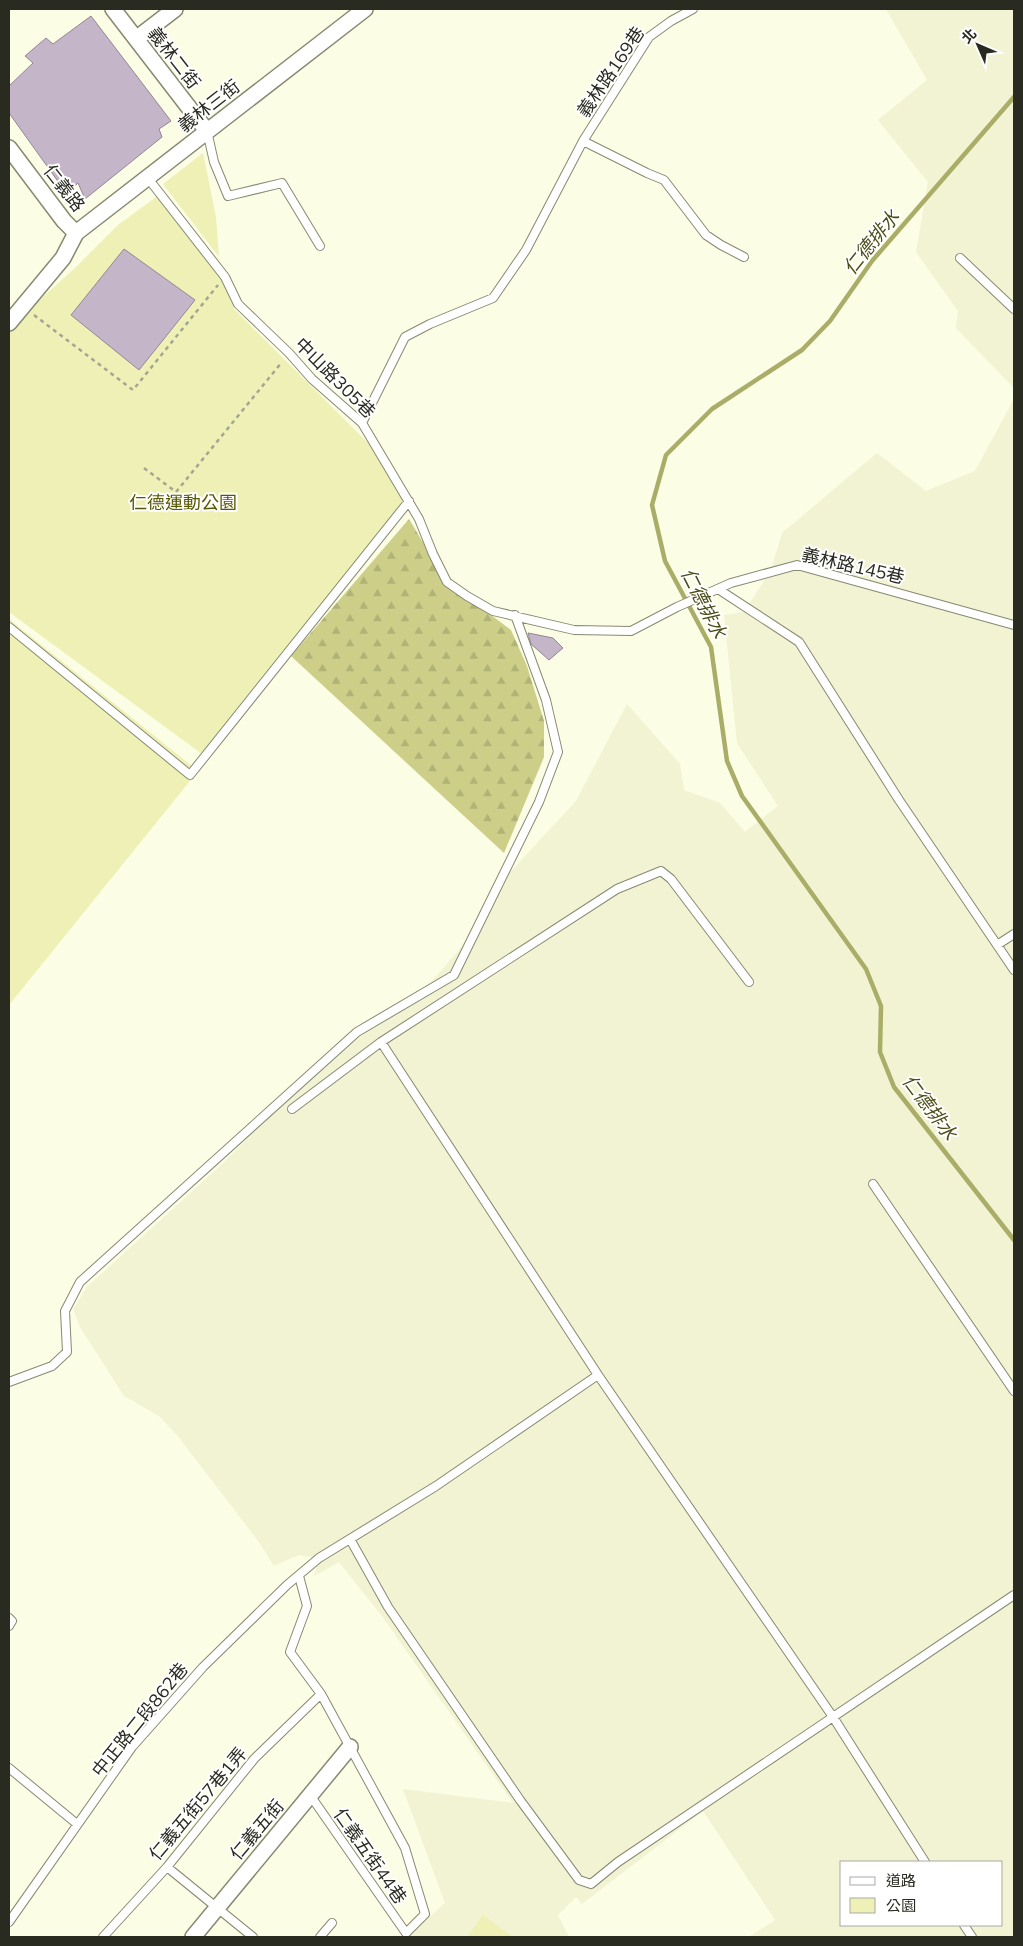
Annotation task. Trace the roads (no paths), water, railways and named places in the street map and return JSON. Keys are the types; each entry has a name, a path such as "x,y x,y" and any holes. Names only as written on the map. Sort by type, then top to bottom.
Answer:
{"street":[{"name":"義林二街","path":"113,9 207,131"},
{"path":"136,39 175,9"},
{"name":"義林三街","path":"76,232 365,9"},
{"name":"仁義路","path":"9,148 64,222 76,232 63,258 9,323"},
{"name":"仁義五街","path":"194,1937 350,1747"}],"lane":[{"name":"義林路169巷","path":"362,423 405,337 430,324 493,298 526,250 583,141 649,37 693,9"},
{"path":"207,131 214,162 228,196 282,183 320,246"},
{"path":"583,141 664,180 706,235 721,246 744,257"},
{"name":"中山路305巷","path":"147,177 225,277 238,304 289,353 312,379 362,423 419,519 433,554 448,582 467,596 494,611 515,615"},
{"path":"960,258 1014,309"},
{"path":"9,627 190,775 408,501"},
{"name":"義林路145巷","path":"515,615 574,630 631,631 681,605 731,583 797,565 1014,625"},
{"path":"718,589 799,642 899,800 1014,970"},
{"path":"9,1382 52,1366 67,1352 65,1311 80,1282 357,1032 454,975 539,802 558,752 546,700 515,615"},
{"path":"292,1109 381,1042 617,889 661,870 671,879 749,982"},
{"path":"997,945 1014,934"},
{"path":"381,1042 598,1375 833,1717 923,1861"},
{"path":"873,1184 1014,1391"},
{"name":"中正路二段862巷","path":"9,1922 132,1747 203,1667 299,1576 319,1558 436,1486 598,1375"},
{"path":"350,1539 388,1607 520,1800 579,1880 591,1884 618,1862 1014,1595"},
{"path":"299,1576 307,1606 290,1652 321,1694 350,1747"},
{"name":"仁義五街57巷1弄","path":"103,1937 167,1867 254,1759 321,1694"},
{"name":"仁義五街44巷","path":"310,1796 406,1933 425,1914 422,1904 405,1848 350,1747"},
{"path":"9,1768 77,1824"},
{"path":"167,1867 253,1937"},
{"path":"320,1937 332,1923"},
{"path":"965,1926 972,1937"}],"waterway":[{"name":"仁德排水","path":"1014,97 872,261 830,321 802,350 712,409 666,455 652,505 665,561 711,647 727,761 742,796 866,969 881,1006 880,1052 894,1087 1014,1240"}],"park label":[{"name":"仁德運動公園","path":"183,503"}]}
